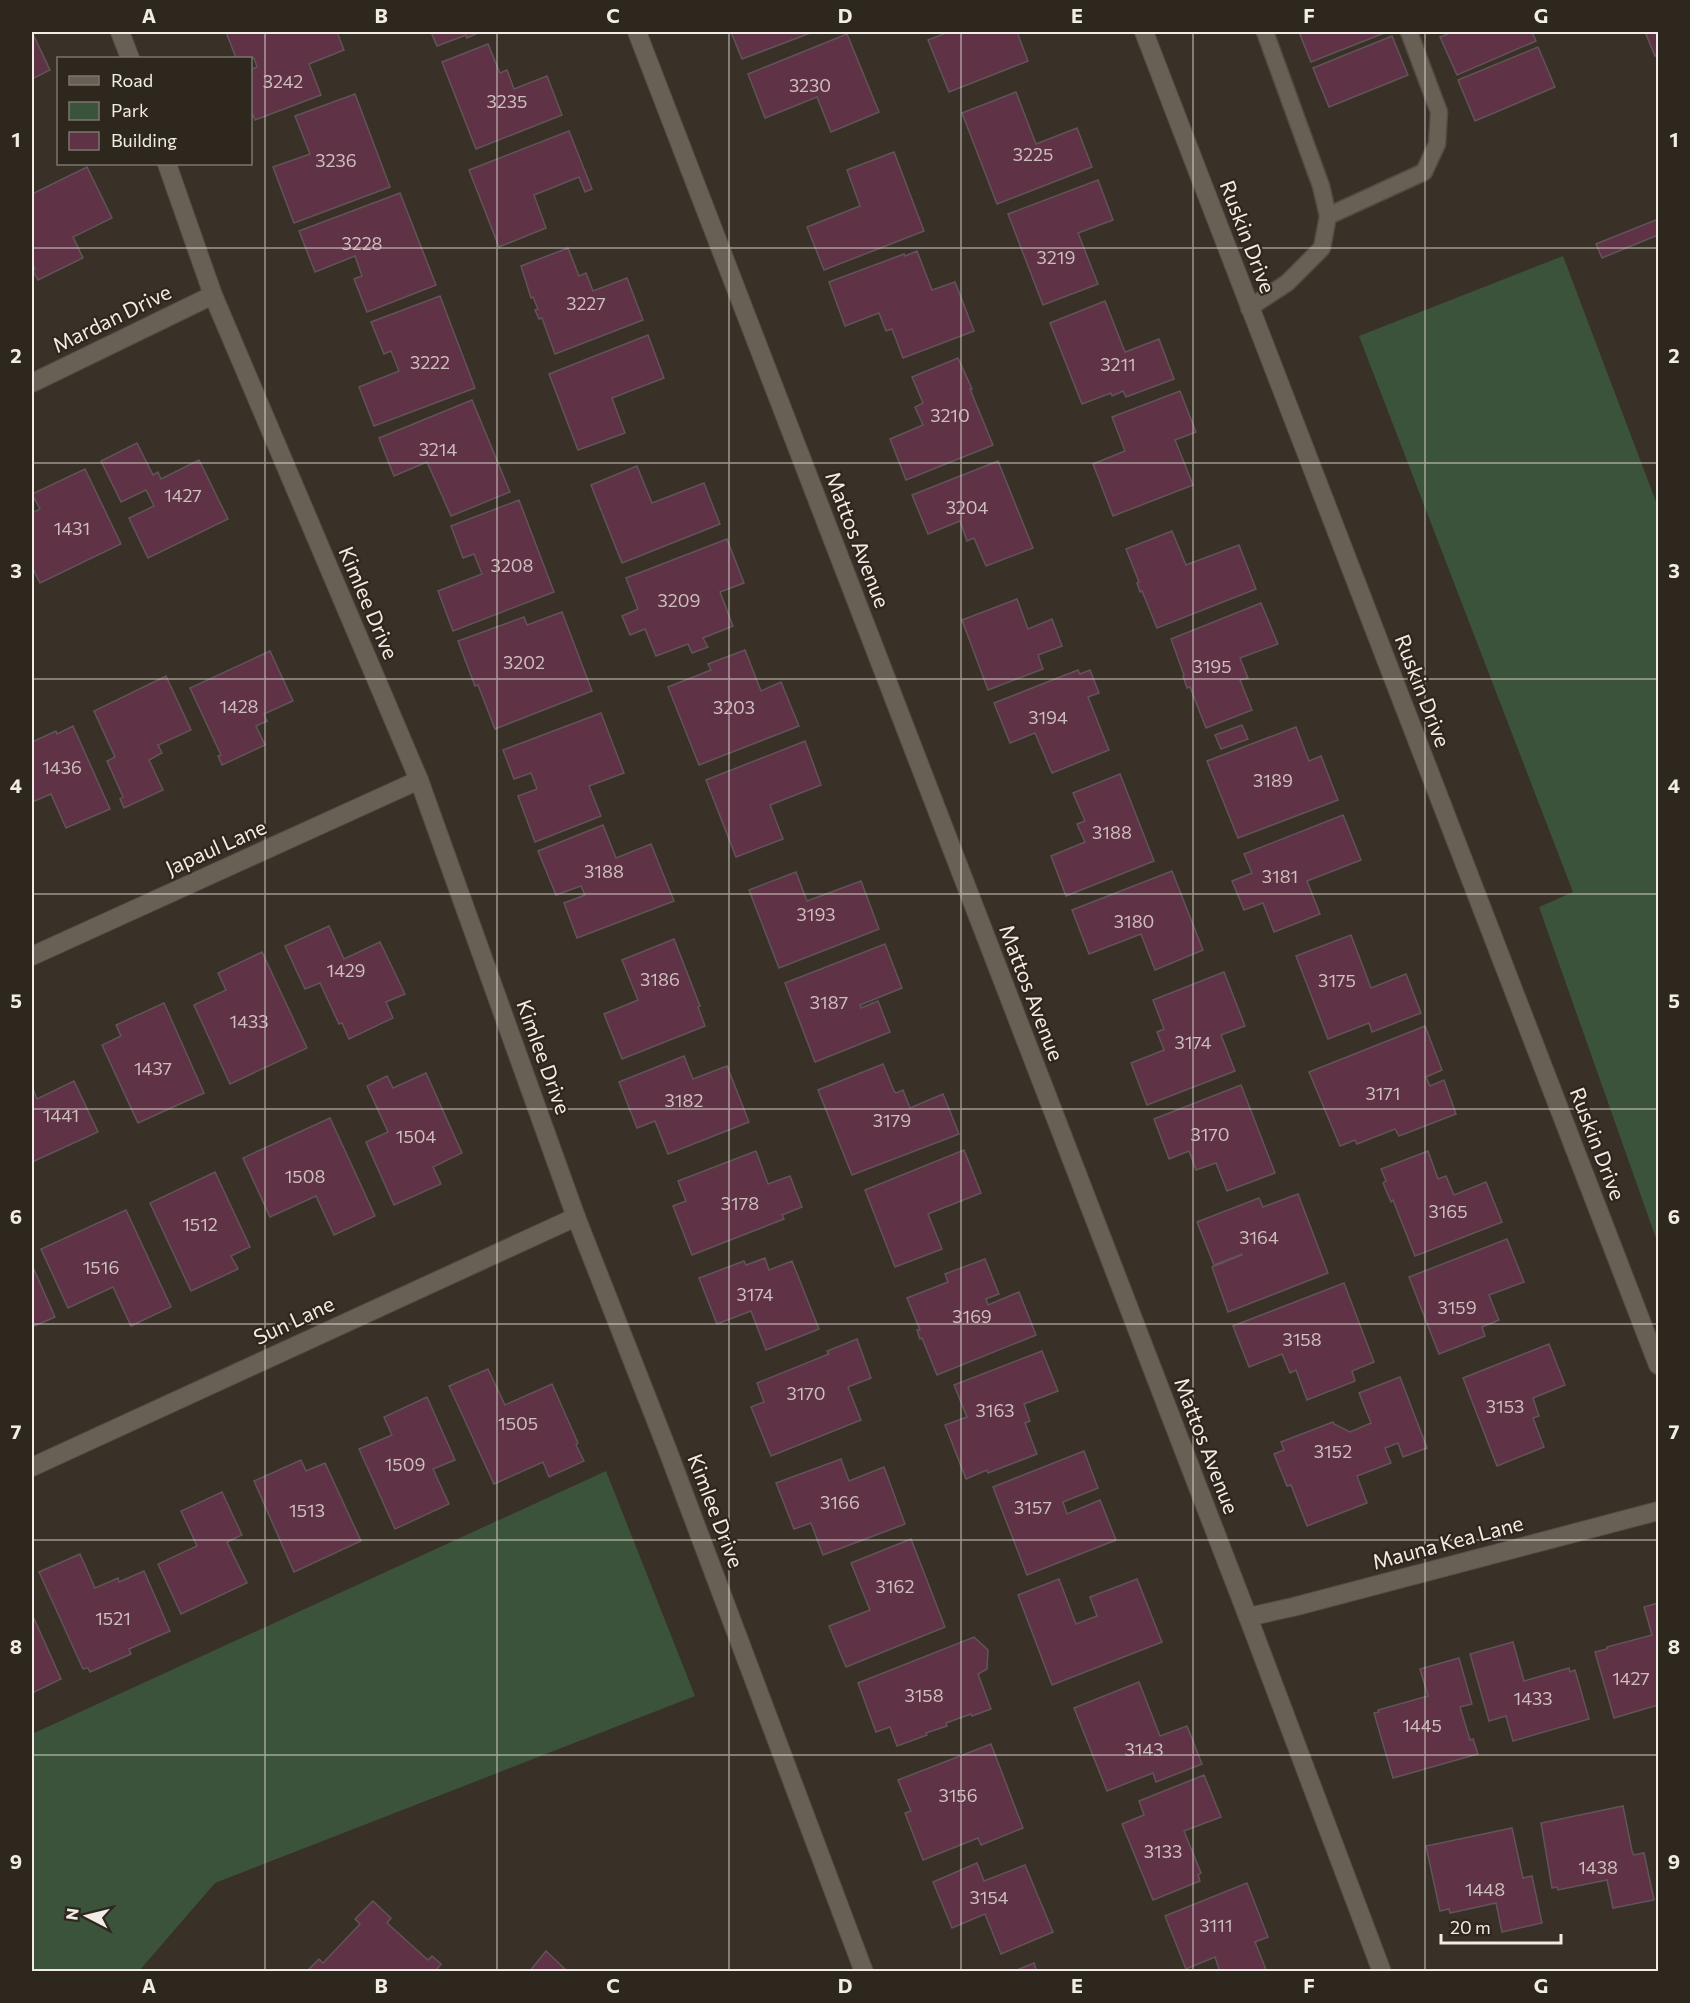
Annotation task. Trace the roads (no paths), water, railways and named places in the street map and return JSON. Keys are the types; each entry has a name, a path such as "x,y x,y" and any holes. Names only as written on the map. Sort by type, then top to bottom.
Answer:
{"street":[{"path":"120,32 130,57"},
{"name":"Mattos Avenue","path":"637,32 1248,1617 1382,1971"},
{"name":"Ruskin Drive","path":"1144,32 1659,1365"},
{"name":"Kimlee Drive","path":"167,165 213,295 419,780 576,1217 666,1446 864,1971"},
{"name":"Mardan Drive","path":"32,383 213,295"},
{"name":"Japaul Lane","path":"32,956 419,780"},
{"name":"Sun Lane","path":"32,1467 576,1217"},
{"name":"Mauna Kea Lane","path":"1248,1617 1659,1511"}],"lane":[{"path":"1250,308 1287,283 1322,248 1328,216 1321,186 1265,32"},
{"path":"1328,216 1424,172 1437,144 1439,112 1409,32"}]}
